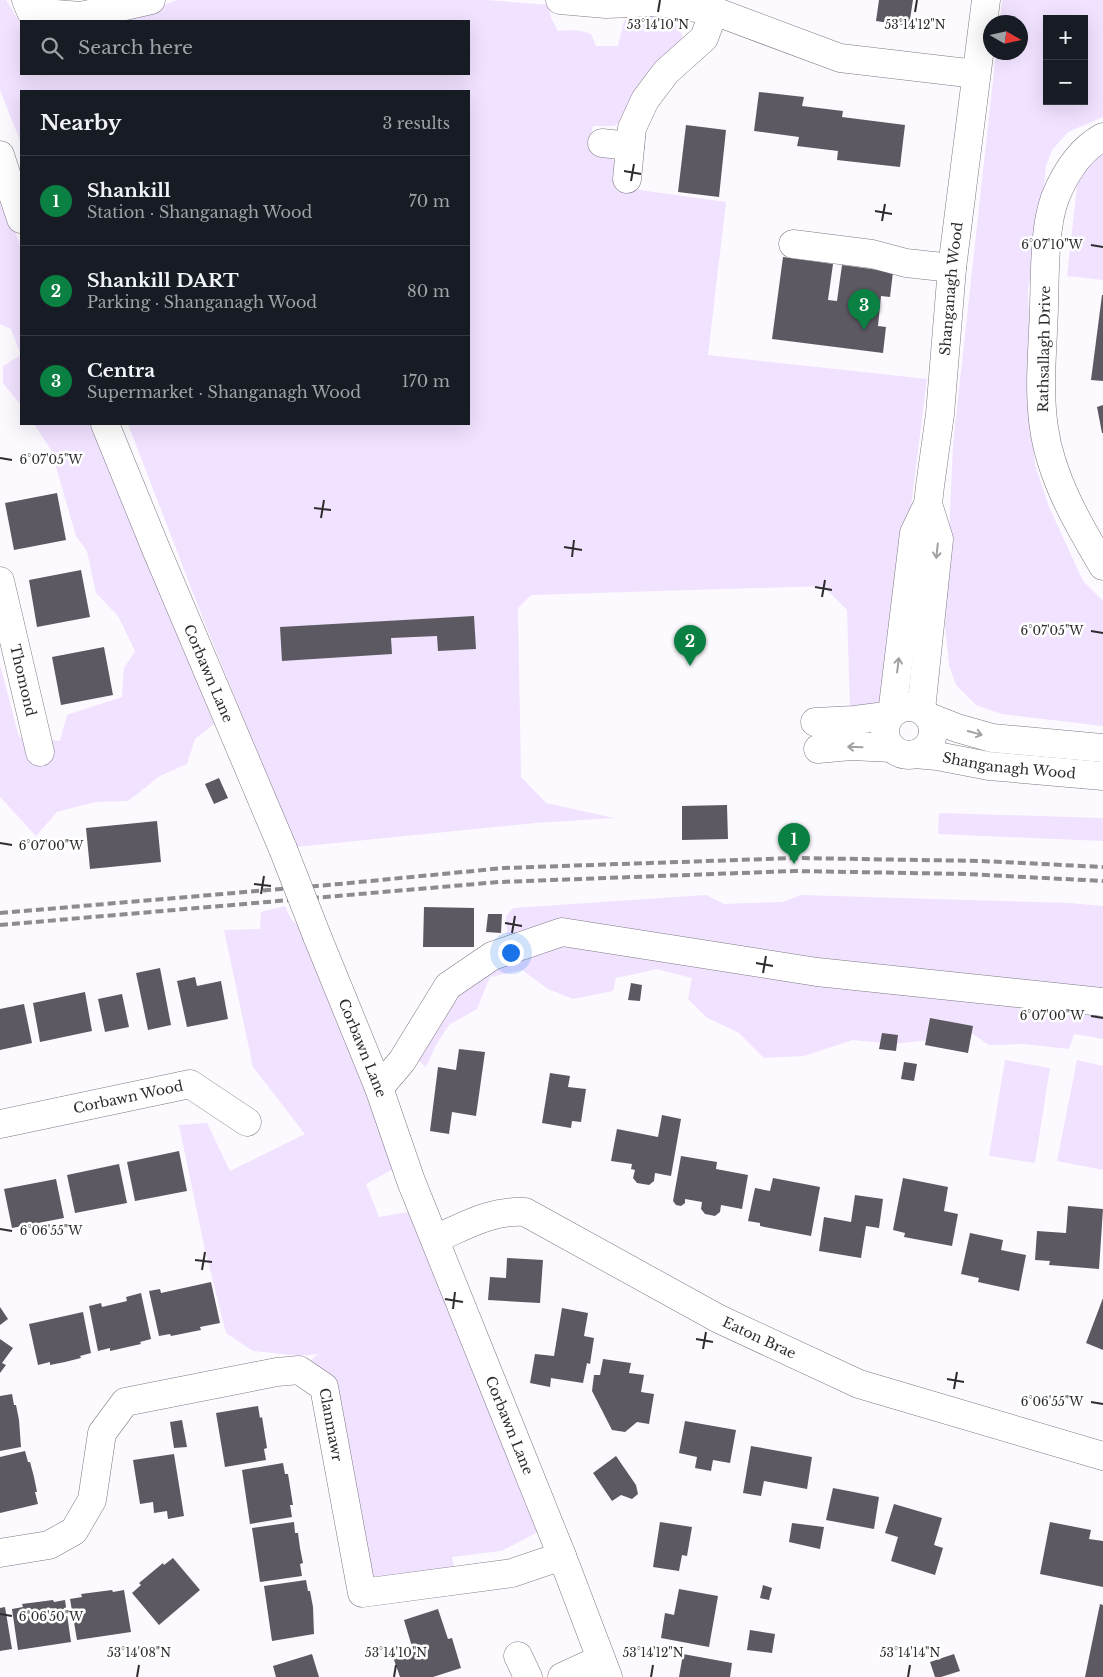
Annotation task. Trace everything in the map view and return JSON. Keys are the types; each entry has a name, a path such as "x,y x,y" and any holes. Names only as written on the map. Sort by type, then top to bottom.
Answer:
{"street":[{"path":"26,0 31,12 81,16 151,0"},
{"path":"560,0 606,4 658,2 714,11 840,58 976,74"},
{"name":"Shanganagh Wood","path":"986,0 952,268 940,414 928,504 914,533 890,716 885,732 888,743 903,751 989,766 1103,776"},
{"path":"628,179 632,128 644,100 666,72 704,38 714,11"},
{"name":"Rathsallagh Drive","path":"1103,137 1093,142 1069,168 1054,200 1047,238 1041,383 1044,428 1054,471 1080,526 1103,566"},
{"path":"602,142 630,146"},
{"path":"1,159 20,216"},
{"path":"792,244 872,254 906,263 952,268"},
{"name":"Corbawn Lane","path":"105,425 318,936 378,1088 411,1182 562,1556 604,1668"},
{"name":"Shanganagh Wood","path":"903,751 923,751 932,738 933,731 925,714 939,539 928,504"},
{"name":"Thomond","path":"0,581 40,752"},
{"name":"Shanganagh Wood","path":"890,716 904,707 911,707 957,728 992,738 1103,748"},
{"path":"890,716 855,720 816,735 851,746 903,751"},
{"path":"378,1088 402,1061 448,986 492,956 562,932 817,972 1103,1002"},
{"name":"Corbawn Wood","path":"0,1124 190,1084 247,1122"},
{"name":"Eaton Brae","path":"434,1239 492,1214 508,1211 524,1212 719,1319 859,1384 1102,1456"},
{"name":"Clanmawr","path":"0,1553 49,1545 74,1531 92,1500 102,1433 125,1402 277,1372 299,1370 324,1388 362,1593 512,1574 562,1556"},
{"path":"562,1677 604,1668"}],"shaded area":[{"path":"0,0 6,0 20,22 20,75 470,75 470,20 86,20 151,10 177,0 487,0 549,5 551,18 558,31 587,32 591,34 596,46 618,46 624,21 630,17 643,13 665,16 680,28 683,41 620,122 614,126 593,126 589,147 608,155 619,166 618,187 726,202 708,355 927,379 889,681 880,701 866,709 850,711 847,610 823,586 531,595 518,608 521,777 546,803 614,818 536,823 296,847 205,624 128,425 470,425 470,90 20,90 20,140 0,90"},
{"path":"1002,0 1103,0 1103,117 1068,132 1052,150 1046,166 1039,239 1028,289 1035,465 1049,507 1083,581 1103,601 1103,726 1001,714 976,705 956,685 949,665 945,627 953,444 995,60 1028,60 1028,15 1001,15"},
{"path":"1103,154 1103,280 1067,276 1077,186 1087,167"},
{"path":"0,194 20,244 20,352 11,329 0,324"},
{"path":"20,356 20,404 3,383 3,366"},
{"path":"35,425 92,425 214,724 195,739 187,764 160,776 128,801 95,802 57,812 36,836 0,797 0,665 19,737 60,741 67,715 122,697 124,668 135,651 118,616 96,593 87,551 76,536 51,450"},
{"path":"939,813 1103,818 1103,841 938,834"},
{"path":"706,895 724,904 782,902 801,895 1069,903 1103,906 1103,1039 1074,1034 1069,1049 1023,1044 989,1045 970,1032 941,1019 931,1040 893,1044 853,1040 804,1056 764,1058 739,1033 706,1017 688,999 692,978 657,969 616,978 613,991 573,999 548,989 522,970 490,977 477,1009 449,1025 436,1045 426,1067 407,1051 413,1016 445,975 497,952 507,935 506,916 513,908"},
{"path":"285,906 291,919 301,928 394,1158 395,1168 366,1184 379,1217 414,1211 538,1532 501,1551 452,1557 457,1580 362,1593 324,1388 299,1370 318,1354 301,1356 253,1351 226,1333 205,1250 179,1125 207,1123 230,1171 305,1134 253,1067 224,930 260,929 261,912"},
{"path":"1005,1060 1050,1068 1035,1163 989,1156"},
{"path":"1077,1060 1103,1066 1103,1170 1057,1161"}],"building":[{"path":"879,0 913,0 909,26 876,21"},
{"path":"759,92 804,97 802,106 843,111 842,117 905,125 900,167 837,160 838,151 797,146 799,137 754,131"},
{"path":"686,125 726,130 719,197 678,192"},
{"path":"783,257 833,264 828,300 837,301 842,265 893,272 890,297 881,296 878,326 886,327 883,353 772,339"},
{"path":"1103,295 1103,381 1091,380"},
{"path":"1103,405 1103,433 1102,433 1097,407"},
{"path":"57,493 66,540 14,550 5,503"},
{"path":"81,570 90,617 37,627 29,580"},
{"path":"474,616 476,649 438,651 437,636 391,638 392,654 282,661 280,627"},
{"path":"104,647 113,695 61,705 52,657"},
{"path":"219,778 228,798 214,804 205,784"},
{"path":"727,805 728,839 682,840 682,806"},
{"path":"157,821 161,862 90,869 86,828"},
{"path":"424,907 474,908 474,947 423,947"},
{"path":"488,914 502,914 501,933 486,932"},
{"path":"160,968 171,1025 148,1030 136,973"},
{"path":"195,977 197,986 221,981 228,1019 187,1027 177,981"},
{"path":"631,983 642,985 640,1001 628,1000"},
{"path":"85,992 92,1031 40,1042 33,1003"},
{"path":"122,994 129,1027 105,1032 98,999"},
{"path":"24,1004 32,1043 0,1050 0,1009"},
{"path":"930,1018 973,1026 968,1053 925,1045"},
{"path":"882,1033 898,1035 896,1051 879,1049"},
{"path":"459,1049 485,1052 476,1116 452,1112 449,1134 430,1131 438,1067 456,1070"},
{"path":"904,1062 917,1064 914,1081 901,1079"},
{"path":"550,1073 570,1076 568,1087 586,1089 581,1122 572,1121 571,1128 542,1123"},
{"path":"662,1115 681,1119 671,1176 655,1173 654,1181 649,1185 637,1183 633,1178 635,1170 631,1169 632,1164 611,1161 617,1129 658,1137"},
{"path":"179,1151 187,1191 135,1201 127,1162"},
{"path":"681,1156 717,1162 716,1169 748,1175 742,1209 721,1205 720,1212 715,1216 705,1214 701,1209 702,1202 685,1199 685,1203 681,1206 676,1205 673,1201"},
{"path":"119,1164 127,1203 75,1213 67,1175"},
{"path":"773,1178 820,1187 811,1236 760,1226 760,1223 748,1221 755,1188 770,1191"},
{"path":"903,1178 948,1187 944,1211 958,1214 952,1246 904,1237 905,1233 893,1230"},
{"path":"56,1179 64,1218 12,1228 4,1189"},
{"path":"855,1195 883,1199 879,1228 866,1226 861,1258 819,1251 824,1217 851,1222"},
{"path":"1068,1206 1103,1209 1099,1269 1049,1265 1050,1261 1035,1260 1037,1231 1066,1233"},
{"path":"970,1233 1003,1240 1001,1250 1026,1255 1019,1291 978,1282 979,1278 961,1274"},
{"path":"507,1258 543,1260 540,1303 488,1300 490,1277 506,1278"},
{"path":"211,1282 220,1323 200,1327 201,1330 171,1336 170,1334 159,1336 149,1291 160,1289 161,1293"},
{"path":"141,1293 151,1339 140,1342 141,1344 110,1351 110,1348 98,1351 89,1306 101,1303 102,1307 127,1301 126,1297"},
{"path":"1103,1298 1103,1350 1086,1343"},
{"path":"0,1307 8,1319 0,1325"},
{"path":"562,1308 588,1313 584,1336 594,1338 590,1364 587,1363 583,1383 551,1378 550,1387 530,1383 535,1354 554,1356"},
{"path":"83,1312 91,1353 65,1362 50,1365 50,1362 38,1365 29,1324"},
{"path":"0,1339 13,1348 2,1363 6,1365 0,1373"},
{"path":"603,1359 631,1363 629,1373 644,1375 641,1392 654,1394 649,1424 637,1422 625,1432 612,1430 592,1391 594,1375 600,1375"},
{"path":"12,1394 19,1420 21,1447 0,1451 0,1396"},
{"path":"258,1406 260,1418 262,1417 267,1448 264,1449 266,1460 225,1467 216,1413"},
{"path":"182,1420 187,1447 174,1448 170,1422"},
{"path":"685,1421 736,1430 730,1463 713,1460 711,1471 695,1468 697,1457 679,1453"},
{"path":"751,1446 812,1457 807,1489 764,1481 761,1496 743,1493"},
{"path":"25,1451 34,1477 38,1504 0,1513 0,1457"},
{"path":"174,1454 184,1516 168,1519 167,1511 154,1513 153,1502 140,1504 133,1460"},
{"path":"616,1456 636,1485 638,1494 632,1499 621,1495 612,1501 593,1473"},
{"path":"283,1463 285,1474 288,1474 293,1505 290,1505 292,1517 250,1524 242,1470"},
{"path":"833,1488 879,1497 874,1529 826,1520"},
{"path":"894,1504 942,1518 934,1545 943,1548 935,1575 891,1561 898,1537 885,1533"},
{"path":"294,1522 295,1533 298,1533 303,1563 300,1564 302,1576 260,1582 252,1528"},
{"path":"660,1522 692,1527 687,1556 682,1555 679,1571 653,1567"},
{"path":"1050,1522 1091,1530 1089,1539 1103,1541 1103,1587 1040,1574"},
{"path":"792,1523 824,1527 820,1549 789,1542"},
{"path":"173,1558 200,1590 159,1625 132,1593 141,1585 139,1583 163,1563 164,1565"},
{"path":"306,1580 313,1607 314,1634 272,1641 264,1586"},
{"path":"763,1585 772,1588 769,1600 760,1598"},
{"path":"679,1589 718,1596 709,1647 661,1638 665,1613 674,1615"},
{"path":"112,1590 113,1592 124,1590 131,1632 77,1640 70,1599 82,1597 81,1594"},
{"path":"53,1600 54,1602 65,1600 71,1642 18,1650 12,1609 23,1607 22,1604"},
{"path":"1100,1604 1103,1605 1103,1677 1085,1677"},
{"path":"5,1607 12,1649 0,1651 0,1608"},
{"path":"438,1609 448,1639 452,1638 461,1668 433,1677 400,1677 393,1657 413,1650 404,1620"},
{"path":"750,1630 775,1634 772,1653 747,1650"},
{"path":"312,1654 319,1677 276,1677 273,1666"},
{"path":"683,1654 732,1663 730,1677 679,1677"},
{"path":"954,1654 960,1671 935,1677 930,1662"}],"railway":[{"path":"0,913 504,868 796,858 982,861 1103,867"},
{"path":"0,925 499,882 794,871 966,874 1103,881"}],"place":[{"name":"Centra","path":"864,330"},
{"name":"Shankill DART","path":"690,666"},
{"name":"Shankill","path":"794,864"}]}
